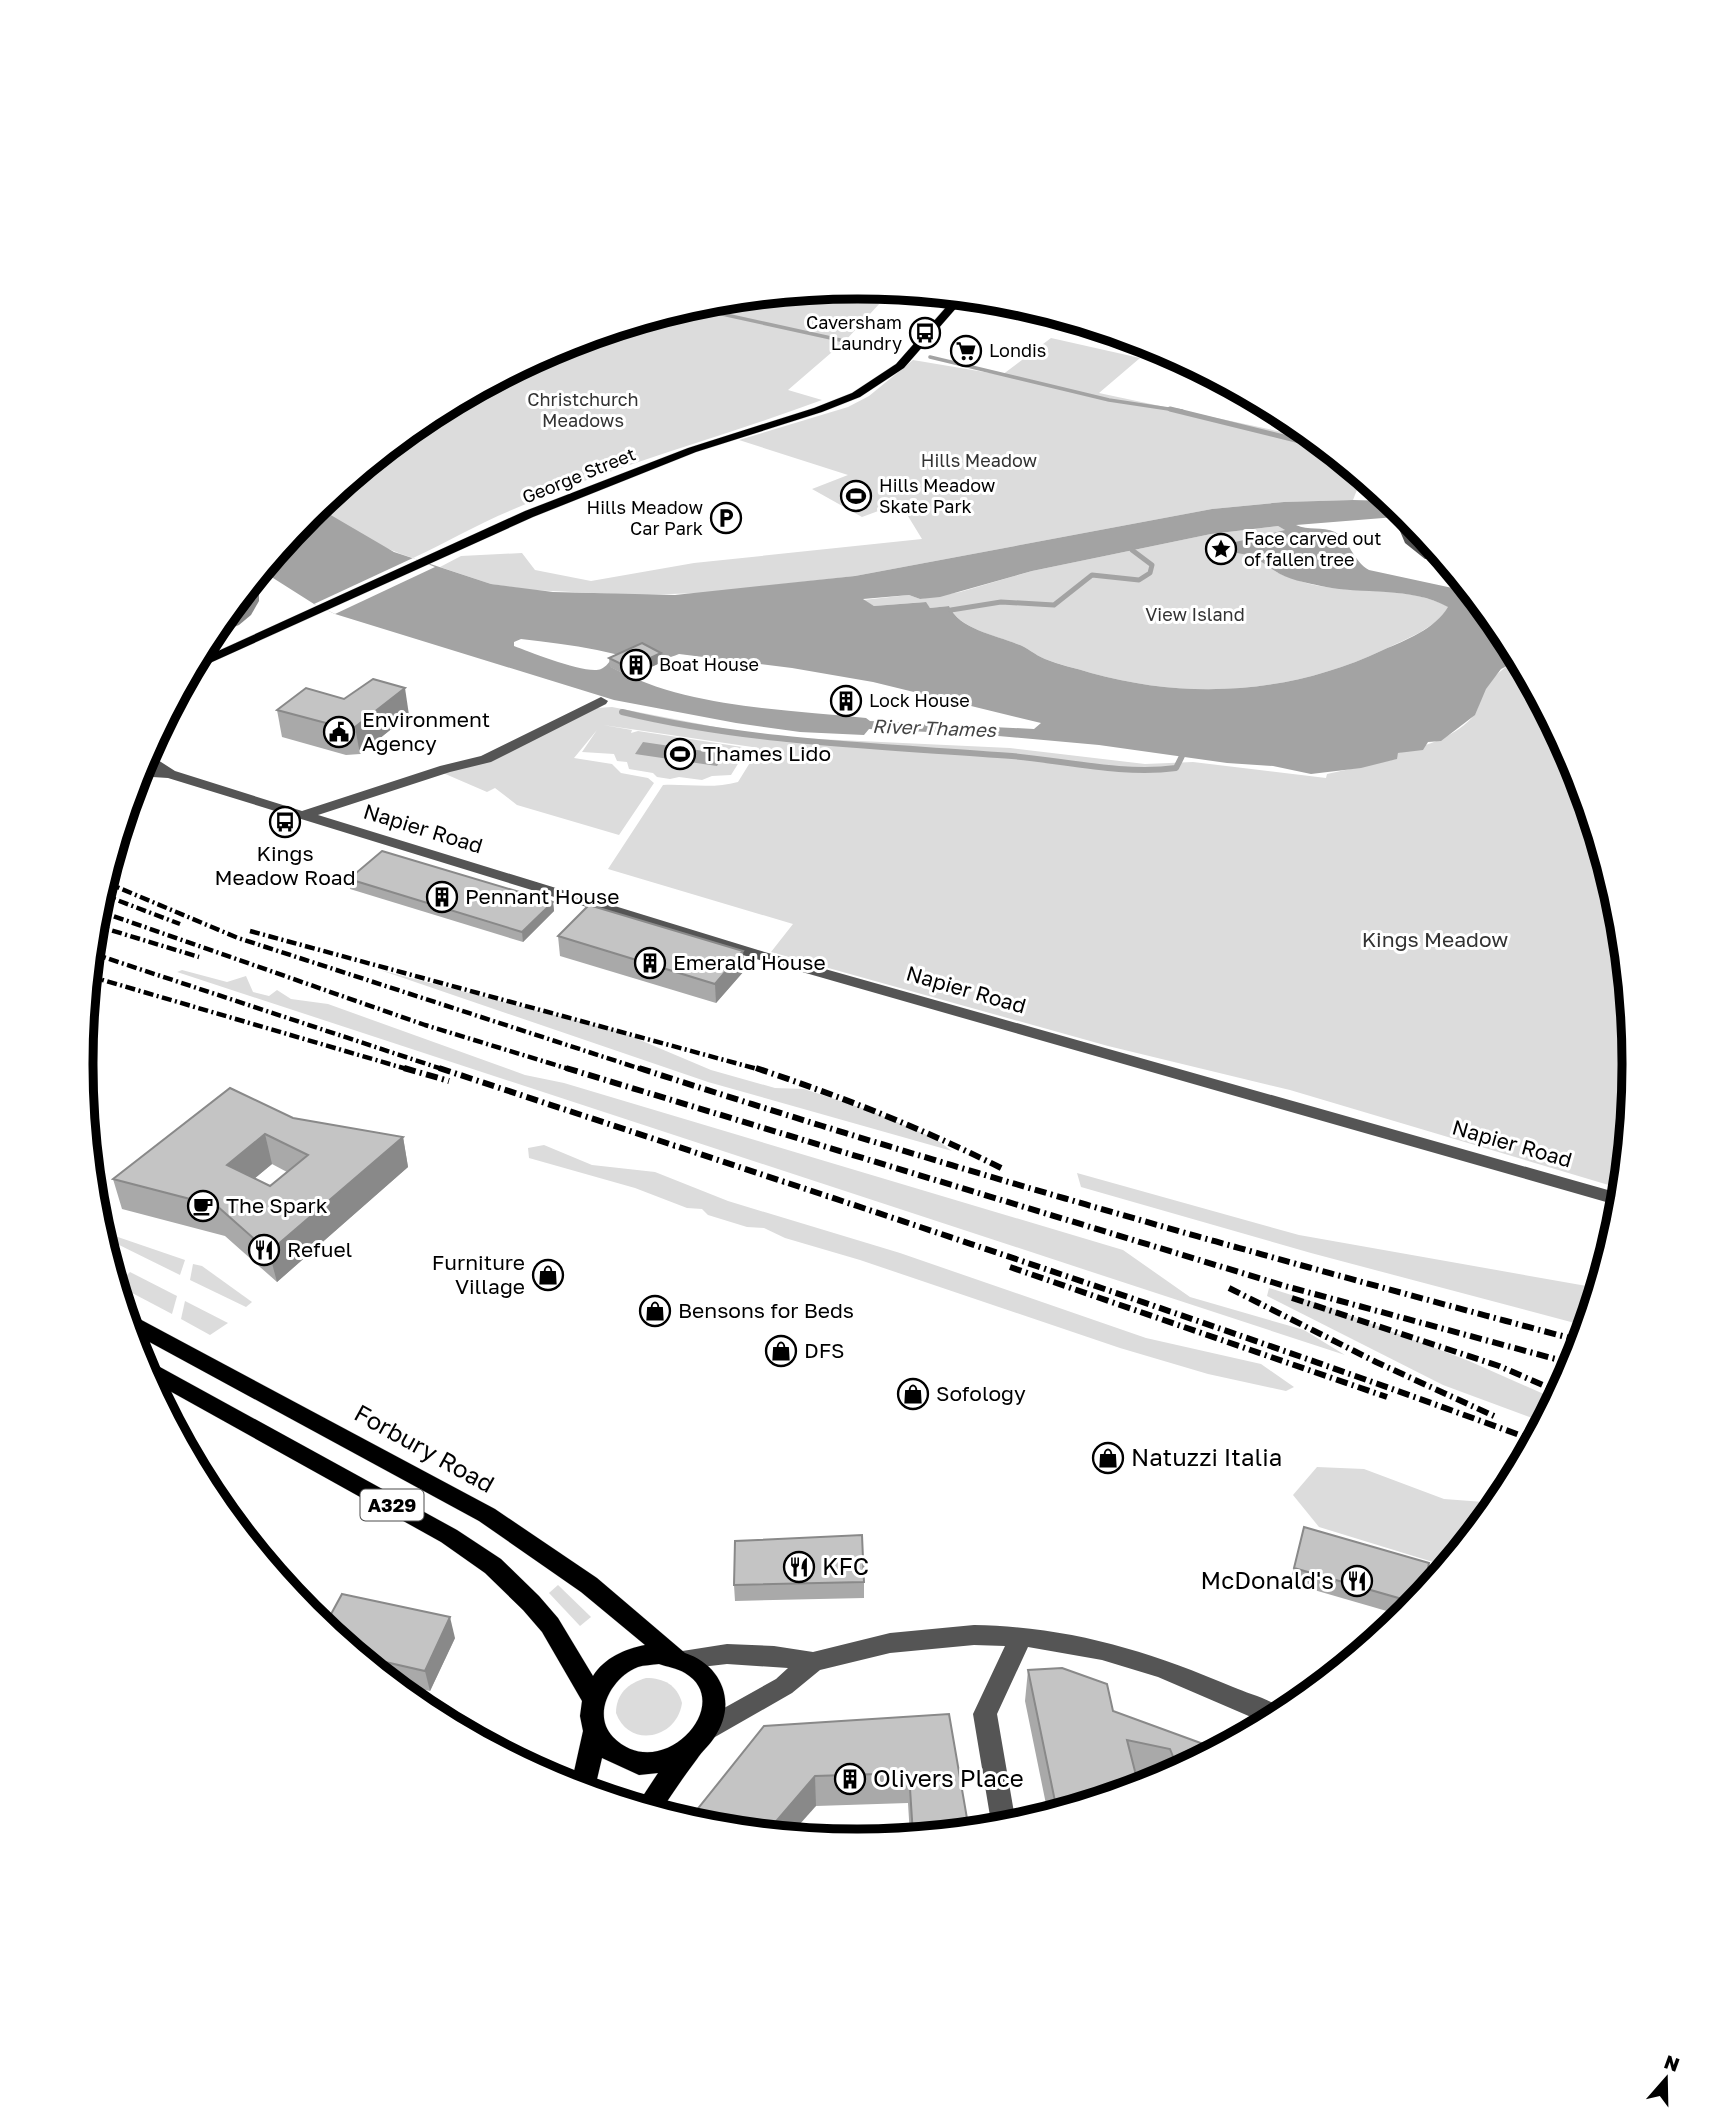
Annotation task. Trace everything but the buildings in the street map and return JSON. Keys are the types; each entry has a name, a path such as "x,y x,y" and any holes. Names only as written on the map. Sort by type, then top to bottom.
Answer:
{"main road":[{"name":"George Street","path":"208,661 529,514 692,450 818,410 856,395 900,366 953,306"},
{"name":"Forbury Road","path":"140,1328 487,1515 589,1585 679,1658"},
{"name":"A329","path":"160,1376 449,1536 493,1566 550,1625 593,1699"},
{"path":"653,1801 689,1750 708,1730 714,1716 714,1694 708,1680 698,1668 679,1658 659,1654 626,1661 600,1683 593,1699 591,1716 595,1731 613,1753 639,1762 656,1763 689,1750"},
{"path":"585,1778 595,1731"}],"street":[{"path":"1403,529 1409,540 1420,547"},
{"path":"301,816 445,769 485,759 601,701"},
{"path":"155,763 170,774"},
{"path":"150,773 170,774"},
{"name":"Napier Road","path":"170,774 752,953 1611,1197"},
{"path":"679,1658 727,1654 774,1656 813,1662 890,1643 974,1635 1021,1636 1102,1650 1163,1668 1263,1712"},
{"path":"1002,1815 985,1714 1021,1636"},
{"path":"708,1730 785,1686 813,1662"}],"green space":[{"name":"Christchurch Meadows","path":"883,300 846,340 788,390 822,400 552,493 489,520 413,558 375,543 327,513 392,457 475,402 565,357 660,325 708,314 807,301"},
{"name":"Hills Meadow","path":"1051,338 1140,358 1099,393 1290,434 1358,486 1353,500 1284,502 1212,509 855,576 703,593 637,595 530,590 491,584 440,567 461,556 522,553 535,570 591,581 694,563 922,539 900,503 862,517 812,489 848,475 739,440 848,407 869,396 913,360 1002,375"},
{"name":"View Island","path":"1278,526 1286,530 1232,544 1237,552 1253,557 1277,572 1300,581 1318,586 1413,595 1449,607 1443,615 1419,633 1348,665 1276,684 1202,689 1128,682 1056,663 1021,645 969,626 954,614 949,606 930,608 925,602 874,606 863,600 909,595 920,599 960,592 1032,571 1211,534"},
{"name":"Kings Meadow","path":"1509,665 1520,682 1564,771 1582,818 1608,915 1621,1014 1622,1064 1621,1114 1612,1186 1290,1090 1108,1046 771,952 793,924 608,869 663,785 710,786 738,782 759,748 603,725 632,730 631,733 638,731 742,747 746,751 731,775 712,776 702,780 679,777 670,779 629,769 627,762 617,761 614,754 582,752 597,730 574,758 612,764 621,773 648,778 654,783 619,835 517,805 495,788 487,792 443,773 488,760 597,708 612,707 731,730 796,738 1010,748 1145,764 1193,762 1326,778 1327,774 1396,759 1398,753 1450,735 1475,714 1487,686"},
{"path":"182,970 227,982 246,976 253,992 269,996 277,990 291,999 328,1004 525,1075 564,1083 1123,1250 1190,1297 1304,1330 1345,1355 177,972"},
{"path":"380,970 621,1032 711,1070 775,1088 804,1089 871,1111 934,1138 952,1151 708,1082"},
{"path":"544,1145 592,1165 655,1172 728,1201 900,1253 1146,1338 1261,1364 1294,1387 1286,1391 1208,1374 1120,1348 860,1260 785,1238 764,1228 747,1227 708,1215 702,1209 687,1208 635,1188 529,1158 528,1148"},
{"path":"1077,1173 1299,1235 1589,1286 1577,1324 1311,1253 1081,1187"},
{"path":"112,1235 185,1260 180,1275 114,1243"},
{"path":"193,1264 202,1266 252,1302 246,1307 190,1280"},
{"path":"130,1272 177,1296 172,1314 127,1290 124,1278"},
{"path":"1269,1288 1320,1304 1469,1361 1546,1395 1534,1419 1443,1385 1267,1296"},
{"path":"185,1301 228,1323 210,1335 181,1319"},
{"path":"1317,1467 1364,1469 1444,1499 1484,1502 1436,1563 1319,1527 1293,1495"},
{"path":"558,1585 591,1617 580,1626 549,1593"},
{"path":"646,1678 659,1679 669,1684 682,1703 671,1725 652,1735 631,1732 622,1724 616,1713 618,1700 624,1690"}],"water":[{"name":"River Thames","path":"1374,501 1392,517 1296,525 1335,532 1359,562 1369,570 1456,589 1509,665 1501,669 1486,689 1475,715 1441,741 1428,742 1423,750 1398,753 1397,759 1361,768 1311,774 1273,766 1227,763 1099,745 987,735 869,729 864,735 800,732 614,700 335,614 270,576 327,513 394,552 491,584 553,592 675,595 855,576 1212,509 1284,502","holes":["1278,526 1285,530 1231,543 1237,553 1253,557 1280,574 1297,580 1337,589 1418,596 1448,607 1436,622 1419,633 1348,665 1276,684 1202,689 1128,682 1056,663 1021,645 969,626 954,614 949,606 930,608 926,602 874,606 863,599 909,595 920,599 940,597 1032,571 1211,534","521,639 588,648 636,659 657,660 679,654 792,668 873,682 1041,723 1034,729 870,721 866,718 735,705 702,699 640,681 611,667 613,657 603,668 584,669 514,646 514,642"]},
{"name":"Thames Lido","path":"643,742 724,754 717,766 635,754"}],"pier":[{"path":"413,558 435,567 335,614 314,604"}],"waterway":[{"path":"716,313 840,340"},
{"path":"930,357 1109,400 1172,409"},
{"path":"1172,409 1182,411"},
{"path":"1172,409 1301,441"},
{"path":"951,610 1001,602 1054,605 1092,575 1139,580 1150,573 1152,565 1132,550"},
{"name":"River Thames","path":"622,712 719,731 767,737 1012,756 1115,769 1176,768 1182,756"}],"railway":[{"path":"114,886 238,938 644,1070"},
{"path":"111,898 180,924"},
{"path":"107,914 425,1025 572,1070"},
{"path":"105,928 199,957"},
{"path":"250,931 761,1070"},
{"path":"100,956 445,1070"},
{"path":"98,979 410,1070"},
{"path":"404,1068 449,1081"},
{"path":"439,1068 1124,1296 1525,1437"},
{"path":"566,1068 1285,1286 1562,1361"},
{"path":"639,1068 1108,1211 1571,1338"},
{"path":"756,1068 881,1114 1003,1169"},
{"path":"1010,1267 1387,1397"},
{"path":"1229,1288 1376,1362 1494,1416"},
{"path":"1292,1298 1499,1366 1550,1388"}],"place":[{"name":"Caversham Laundry","path":"925,333"},
{"name":"Londis","path":"966,351"},
{"name":"Hills Meadow Skate Park","path":"856,496"},
{"name":"Hills Meadow Car Park","path":"726,518"},
{"name":"Face carved out of fallen tree","path":"1221,549"},
{"name":"Boat House","path":"636,665"},
{"name":"Lock House","path":"846,701"},
{"name":"Environment Agency","path":"339,732"},
{"name":"Thames Lido","path":"680,754"},
{"name":"Kings Meadow Road","path":"285,822"},
{"name":"Pennant House","path":"442,897"},
{"name":"Emerald House","path":"650,963"},
{"name":"The Spark","path":"203,1206"},
{"name":"Refuel","path":"264,1250"},
{"name":"Furniture Village","path":"548,1275"},
{"name":"Bensons for Beds","path":"655,1311"},
{"name":"DFS","path":"781,1351"},
{"name":"Sofology","path":"913,1394"},
{"name":"Natuzzi Italia","path":"1108,1458"},
{"name":"KFC","path":"799,1567"},
{"name":"McDonald's","path":"1357,1581"},
{"name":"Olivers Place","path":"850,1779"}]}
